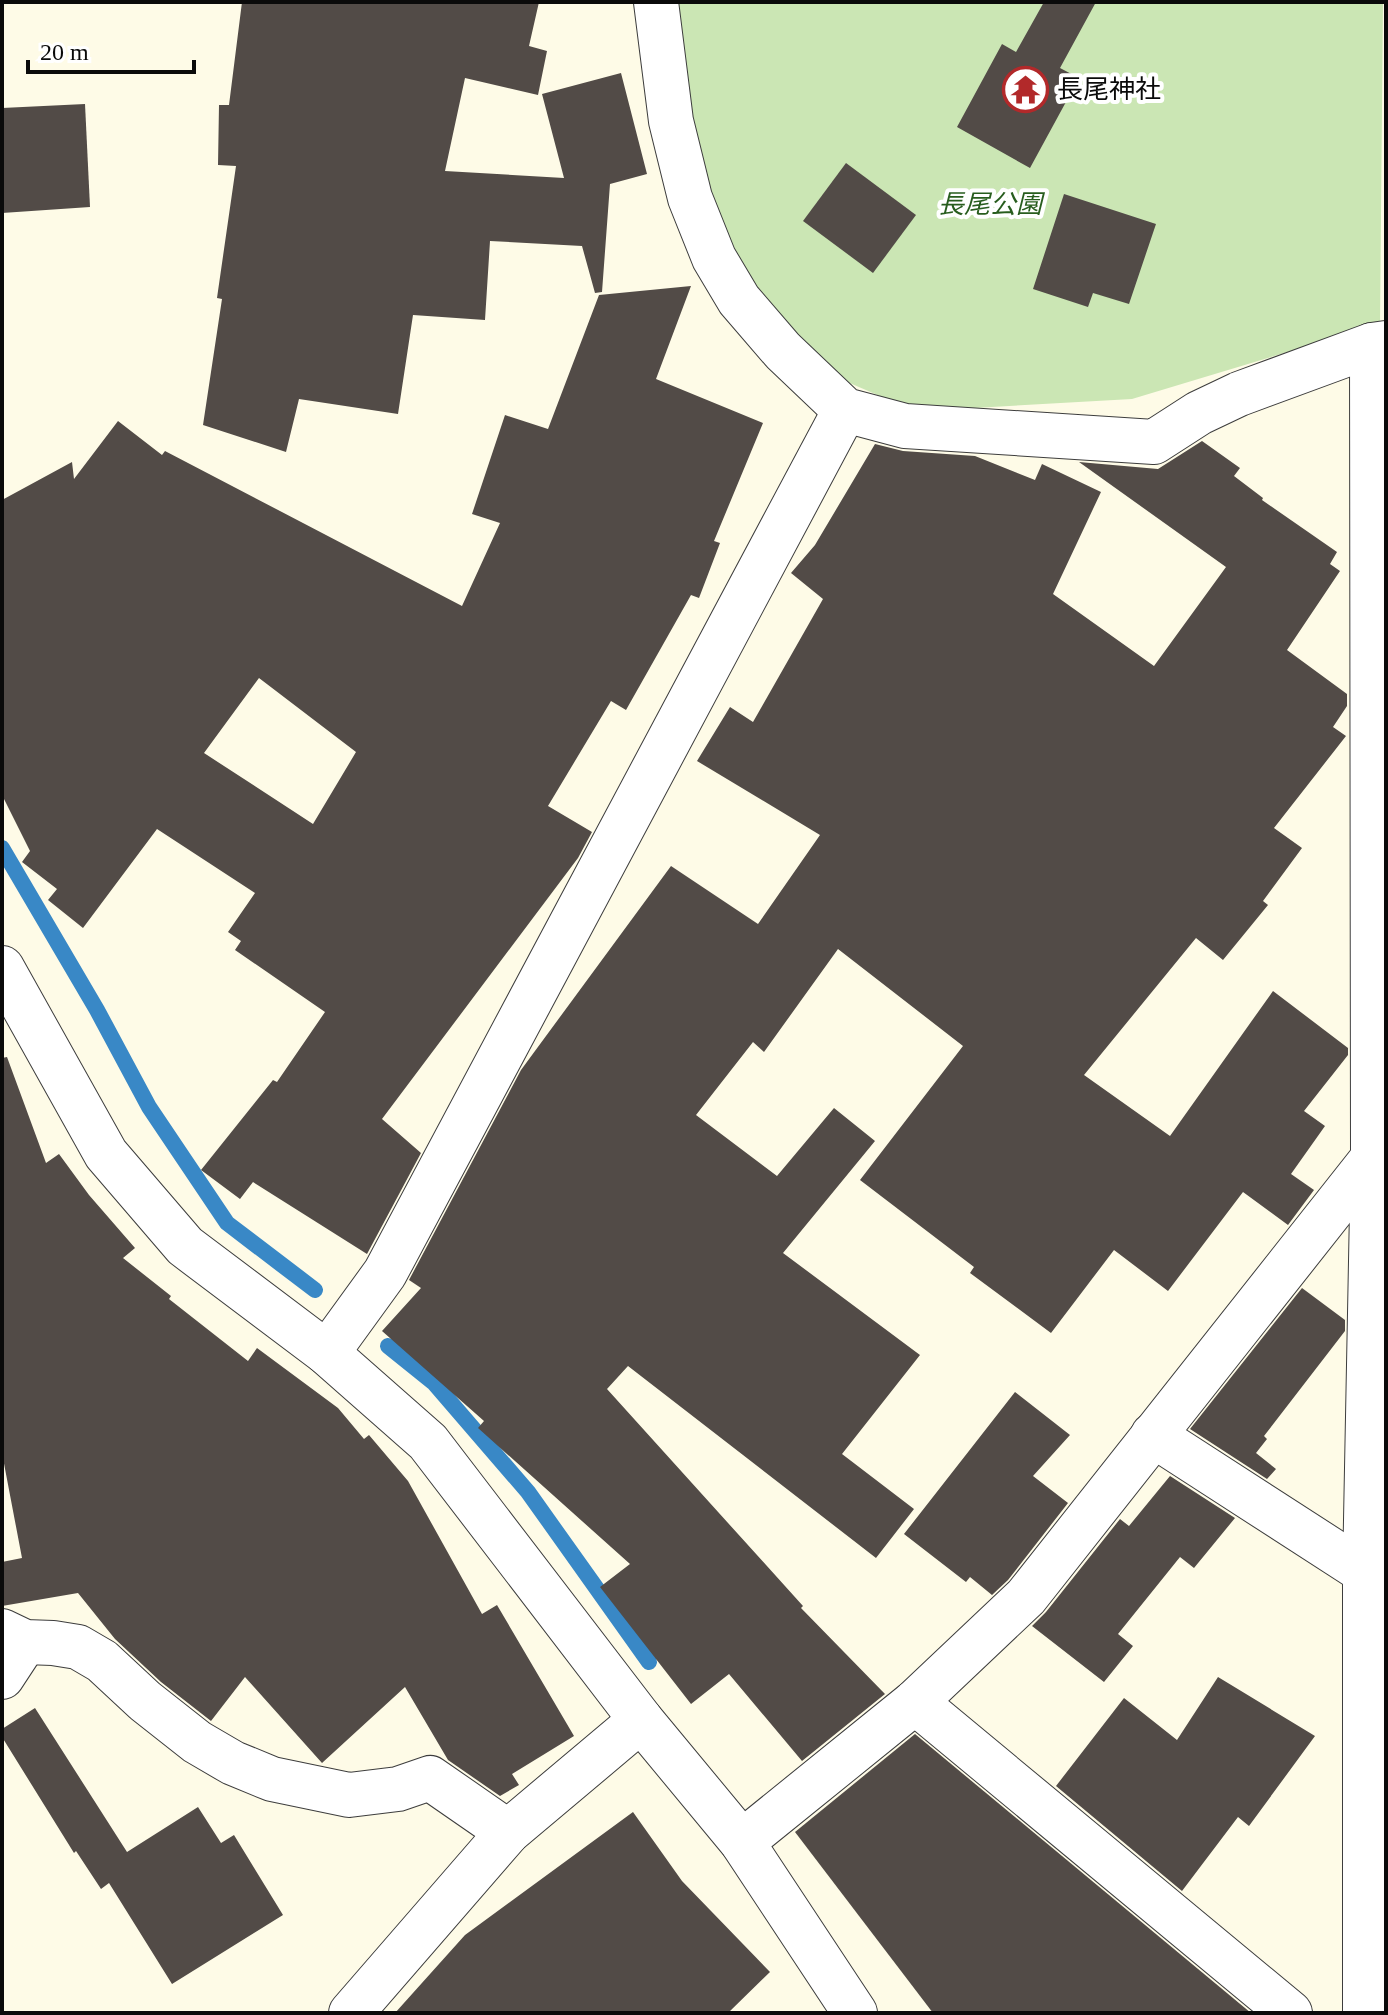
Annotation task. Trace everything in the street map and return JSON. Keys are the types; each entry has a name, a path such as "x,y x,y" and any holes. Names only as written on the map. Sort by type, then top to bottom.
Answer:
{"street":[{"path":"656,2 671,121 690,198 714,258 739,300 756,321 845,410 905,426 1154,442 1199,413 1239,394 1379,344 1373,1158 1365,1572 1365,2013"},
{"path":"327,1353 385,1273 845,410"},
{"path":"2,968 106,1154 185,1246 327,1353 428,1442 641,1720 742,1842 855,2013"},
{"path":"742,1842 915,1702 1026,1597 1373,1158"},
{"path":"1153,1435 1365,1572"},
{"path":"8,1651 53,1643 78,1647 102,1661 145,1701 197,1742 233,1763 272,1779 349,1795 398,1789 430,1778 508,1832"},
{"path":"915,1702 1290,2013"},
{"path":"351,2013 508,1832 641,1720"}],"green space":[{"name":"長尾公園","path":"672,2 1383,2 1380,324 1132,399 974,408 903,406 838,378 778,326 705,202"}],"building":[{"path":"242,2 539,2 529,46 547,51 538,95 465,78 445,171 564,178 542,94 621,73 647,174 610,184 602,292 595,293 582,246 490,241 485,320 413,315 398,414 299,399 286,452 203,425 222,299 217,298 236,166 218,165 219,105 229,105"},
{"name":"長尾神社","path":"1044,2 1096,2 1060,68 1079,78 1030,168 957,127 1002,44 1016,52"},
{"path":"85,104 90,207 2,213 2,108"},
{"path":"846,163 916,215 873,273 803,221"},
{"path":"1064,194 1156,224 1129,304 1093,293 1088,307 1033,289"},
{"path":"691,286 656,379 763,423 714,541 720,543 699,598 691,595 626,710 611,701 548,806 592,832 578,858 382,1119 421,1153 367,1254 253,1182 240,1199 201,1170 273,1080 277,1082 325,1012 235,950 241,941 228,932 255,893 157,829 83,928 48,900 57,889 22,862 30,851 2,795 2,500 72,462 74,479 118,421 162,455 165,451 462,606 500,523 472,514 505,415 548,429 599,295","holes":["259,678 356,752 313,824 204,753"]},
{"path":"1202,441 1240,468 1234,476 1262,500 1337,552 1330,564 1340,571 1287,650 1347,694 1347,706 1333,727 1346,736 1274,828 1302,848 1263,901 1268,905 1223,960 1196,938 1084,1075 1170,1136 1273,991 1348,1048 1348,1055 1304,1111 1325,1126 1291,1174 1314,1190 1288,1225 1243,1192 1168,1291 1114,1250 1051,1333 970,1273 974,1267 860,1180 963,1046 838,949 764,1052 753,1042 696,1115 777,1176 834,1108 875,1141 783,1253 920,1355 842,1454 914,1509 876,1558 628,1366 607,1389 803,1606 801,1608 885,1694 802,1761 729,1674 691,1704 600,1587 630,1564 478,1428 484,1421 382,1331 421,1288 409,1280 521,1070 671,866 758,924 820,835 697,761 730,707 753,722 823,599 791,573 815,545 875,444 903,451 975,456 1035,480 1042,464 1101,492 1053,594 1154,666 1226,567 1079,462 1158,469"},
{"path":"7,1057 46,1163 59,1154 89,1195 135,1248 123,1258 248,1361 257,1348 338,1408 364,1439 369,1435 408,1481 482,1614 497,1605 574,1736 512,1774 519,1785 500,1796 448,1760 405,1687 322,1763 245,1677 211,1721 161,1682 115,1639 78,1593 2,1606 2,1562 22,1558 2,1453 2,1058"},
{"path":"1302,1288 1345,1320 1345,1331 1264,1436 1267,1439 1256,1453 1276,1469 1267,1479 1190,1429"},
{"path":"1015,1392 1070,1435 1033,1476 1068,1503 1008,1580 992,1595 970,1577 966,1582 904,1534"},
{"path":"1170,1476 1235,1518 1194,1568 1180,1557 1118,1634 1133,1646 1104,1682 1032,1626 1120,1519 1129,1526"},
{"path":"1218,1677 1315,1736 1249,1826 1238,1817 1182,1891 1056,1786 1124,1698 1177,1740"},
{"path":"35,1708 127,1852 198,1807 221,1843 234,1835 283,1915 172,1984 109,1883 101,1889 76,1851 74,1853 2,1737 2,1729"},
{"path":"915,1734 1251,2013 933,2013 795,1832"},
{"path":"633,1812 682,1881 770,1972 728,2013 395,2013 465,1935"}],"waterway":[{"path":"2,848 97,1010 149,1107 227,1223 315,1290"},
{"path":"388,1346 434,1383 528,1492 649,1662"}],"place":[{"name":"長尾神社","path":"1026,89"}]}
